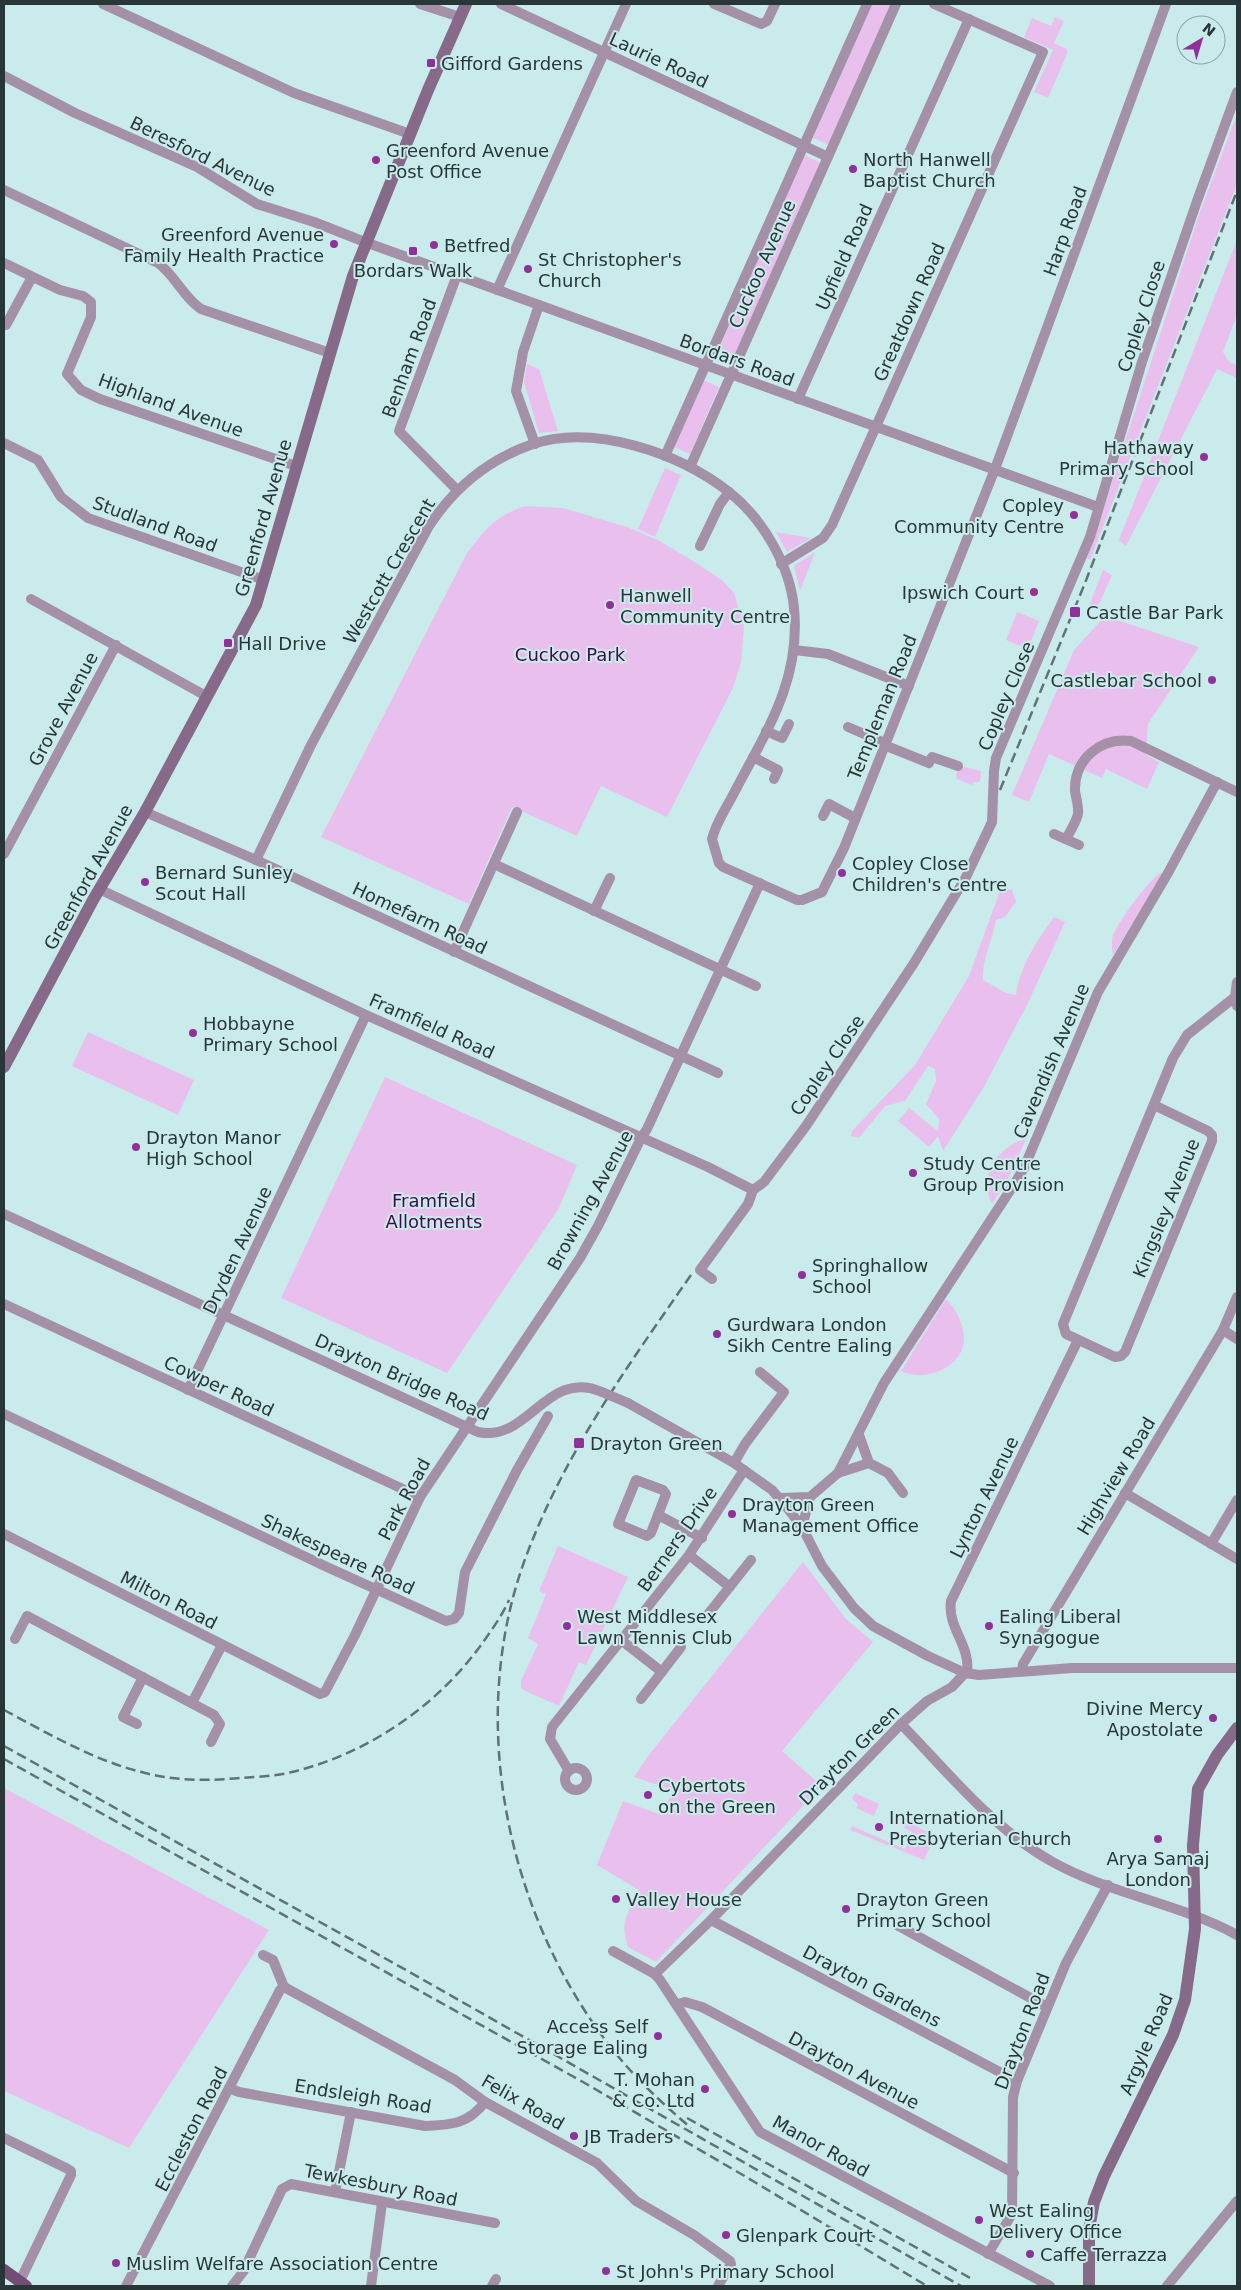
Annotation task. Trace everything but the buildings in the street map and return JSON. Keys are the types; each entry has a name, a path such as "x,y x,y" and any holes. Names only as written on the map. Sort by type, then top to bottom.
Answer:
{"main road":[{"path":"4,2270 23,2284"}],"street":[{"path":"103,4 294,93 410,134"},
{"path":"420,4 460,17"},
{"name":"Greenford Avenue","path":"4,1067 99,889 145,812 256,605 353,276 410,134 466,4"},
{"name":"Laurie Road","path":"501,4 803,145"},
{"path":"497,290 626,4"},
{"path":"714,4 761,24 767,21 775,4"},
{"name":"Cuckoo Avenue","path":"665,456 867,4"},
{"name":"Cuckoo Avenue","path":"690,467 896,4"},
{"path":"934,4 969,19"},
{"name":"Harp Road","path":"995,469 1166,4"},
{"name":"Greatdown Road","path":"781,564 823,538 832,525 1043,52 969,19"},
{"name":"Upfield Road","path":"798,399 969,19"},
{"name":"Beresford Avenue","path":"4,76 75,113 197,167 257,204 314,222 366,242"},
{"name":"Copley Close","path":"712,1279 700,1270 748,1204 753,1190 764,1182 806,1126 914,963 966,877 992,822 996,758 1090,537 1142,362 1195,206 1237,92"},
{"path":"803,145 828,157"},
{"path":"4,190 151,258 163,266 187,297 202,309 330,353"},
{"name":"Bordars Road","path":"366,242 1098,507"},
{"path":"4,263 32,277 6,325"},
{"name":"Benham Road","path":"457,275 399,431 457,490"},
{"name":"Highland Avenue","path":"32,277 60,290 83,296 91,302 91,317 67,374 81,390 100,399 296,466"},
{"path":"535,444 516,391 523,352 539,304"},
{"name":"Westcott Crescent","path":"256,860 311,745 420,543 442,506 457,490 487,467 511,453 535,444 564,438 595,439 630,444 665,456 690,467 729,492 747,509 764,531 781,564 794,605 792,669 786,688 766,731 712,839 719,864 760,883"},
{"name":"Studland Road","path":"4,442 38,460 61,497 88,518 264,580"},
{"name":"Templeman Road","path":"760,883 797,900 802,900 822,892 837,864 995,469"},
{"path":"700,546 720,504 729,492"},
{"path":"31,599 116,645"},
{"name":"Grove Avenue","path":"4,854 116,645 206,696"},
{"path":"794,650 828,654 908,686"},
{"path":"766,731 782,738 789,724"},
{"path":"848,727 929,763 932,757 958,766"},
{"path":"1066,839 1078,814 1075,791 1080,769 1093,750 1117,739 1131,740 1237,792"},
{"path":"753,757 778,770 774,779"},
{"name":"Cavendish Avenue","path":"810,1497 838,1473 884,1383 1024,1168 1098,992 1168,873 1217,782"},
{"path":"823,816 829,804 855,818"},
{"name":"Homefarm Road","path":"145,812 256,860 681,1056"},
{"path":"454,952 517,812"},
{"path":"1054,834 1079,845"},
{"path":"494,864 756,986"},
{"path":"594,910 610,878"},
{"name":"Browning Avenue","path":"466,1427 580,1258 598,1226 641,1138 648,1129 760,883"},
{"name":"Framfield Road","path":"99,889 366,1015 708,1167 753,1190"},
{"path":"1154,1105 1173,1058 1187,1035 1236,1002 1237,982"},
{"name":"Dryden Avenue","path":"188,1390 366,1015"},
{"path":"681,1056 718,1073"},
{"name":"Kingsley Avenue","path":"1154,1105 1208,1130 1212,1135 1212,1141 1125,1352 1121,1356 1115,1357 1066,1334 1063,1324 1154,1105"},
{"name":"Drayton Bridge Road","path":"4,1214 466,1427 483,1433 503,1432 516,1425 557,1393 572,1388 602,1392 628,1403 734,1463 779,1498 802,1527 822,1566 854,1608 873,1626 900,1642 966,1673"},
{"name":"Highview Road","path":"1022,1671 1023,1664 1223,1330 1237,1297"},
{"name":"Cowper Road","path":"4,1304 420,1498"},
{"path":"1223,1330 1237,1338"},
{"name":"Lynton Avenue","path":"966,1673 969,1660 951,1616 951,1601 1078,1340"},
{"path":"734,1463 745,1444 784,1392 760,1372"},
{"name":"Shakespeare Road","path":"4,1414 442,1620 450,1620 457,1616 462,1607 461,1590 466,1572 517,1470 548,1416"},
{"name":"Park Road","path":"320,1694 325,1692 328,1687 377,1590 420,1498 466,1427"},
{"path":"858,1435 869,1463 888,1473 903,1493"},
{"path":"838,1473 869,1463"},
{"name":"Berners Drive","path":"569,1771 550,1739 550,1733 575,1697 689,1556 744,1470"},
{"path":"636,1480 663,1490 666,1494 658,1516 651,1533 647,1536 618,1524 636,1480"},
{"path":"1125,1493 1237,1559"},
{"path":"779,1498 810,1497 802,1527"},
{"path":"1211,1544 1237,1500"},
{"path":"658,1516 702,1538"},
{"name":"Milton Road","path":"4,1534 320,1694"},
{"path":"689,1556 730,1587"},
{"path":"705,1618 751,1560"},
{"path":"15,1639 27,1616 214,1715 220,1724 211,1742"},
{"path":"621,1640 662,1672"},
{"path":"192,1703 222,1645"},
{"path":"641,1699 681,1648"},
{"path":"966,1673 979,1675 1072,1668 1237,1668"},
{"name":"Drayton Green","path":"655,1974 712,1920 901,1724 927,1701 952,1687 966,1673"},
{"path":"137,1724 124,1717 143,1677"},
{"path":"901,1724 1005,1829 1051,1861 1108,1886 1196,1915 1237,1935"},
{"name":"Argyle Road","path":"1089,2286 1089,2229 1094,2202 1104,2176 1173,2035 1185,2000 1192,1961 1196,1915 1193,1845 1198,1789 1217,1755 1237,1728"},
{"name":"Drayton Road","path":"988,2254 1012,2214 1014,2173 1013,2097 1017,2081 1066,1963 1108,1886"},
{"name":"Drayton Gardens","path":"712,1920 1017,2081"},
{"path":"897,1925 1047,2007"},
{"name":"Manor Road","path":"613,1951 655,1974 678,2004 760,2132 1050,2286"},
{"path":"263,1955 273,1960 284,1987"},
{"name":"Eccleston Road","path":"128,2284 280,1990 284,1987"},
{"name":"Felix Road","path":"284,1987 455,2080 485,2102 597,2163 636,2201 694,2235 726,2258 731,2264 718,2286"},
{"name":"Drayton Avenue","path":"678,2004 685,2002 702,2007 1014,2173"},
{"name":"Endsleigh Road","path":"229,2088 239,2092 425,2126 445,2125 469,2118 485,2102"},
{"path":"335,2192 351,2112"},
{"path":"4,2138 71,2171 71,2175 23,2284"},
{"name":"Tewkesbury Road","path":"232,2286 242,2272 264,2230 266,2221 286,2186 291,2184 382,2203 495,2223"},
{"path":"371,2286 382,2203"},
{"path":"1167,2286 1235,2207"},
{"path":"128,2284 139,2286"}],"green space":[{"path":"872,4 891,4 829,145 813,138"},
{"path":"1055,17 1064,21 1054,43 1067,49 1067,54 1048,98 1034,92 1053,50 1024,37 1032,18 1051,26"},
{"path":"1237,114 1237,184 1090,560 1087,558 1200,212"},
{"path":"804,155 821,163 732,361 716,355"},
{"path":"1237,240 1237,315 1223,352 1229,362 1237,365 1237,378 1217,369 1126,546 1119,540"},
{"path":"527,364 539,369 558,431 539,433 524,382"},
{"path":"703,380 719,387 690,454 674,447"},
{"path":"665,468 681,475 655,537 638,529"},
{"name":"Cuckoo Park","path":"525,506 563,508 627,527 658,540 722,580 734,593 744,626 741,663 733,688 667,817 601,786 577,836 512,807 469,904 321,837 467,553 499,518"},
{"path":"776,532 811,538 787,552"},
{"path":"815,552 800,591 794,566"},
{"path":"1103,570 1112,575 1097,609 1089,606"},
{"path":"1017,612 1039,621 1028,649 1006,640"},
{"path":"1105,616 1199,647 1148,724 1146,755 1159,762 1147,789 1106,769 1102,778 1049,754 1029,802 1012,795 1074,650"},
{"path":"964,767 981,771 980,782 974,782 972,785 957,779 956,773"},
{"path":"1160,873 1163,874 1113,955 1112,940 1117,928 1141,893"},
{"path":"1001,888 1012,890 1016,902 1005,917 996,920 984,966 983,980 1006,993 1016,995 1025,963 1054,917 1065,922 1028,1003 985,1085 943,1151 938,1136 929,1147 898,1121 909,1108 938,1131 939,1119 926,1104 936,1081 935,1069 928,1066 905,1101 885,1106 859,1138 851,1136 852,1131 915,1065 969,976"},
{"path":"88,1032 194,1080 178,1115 72,1066"},
{"name":"Framfield Allotments","path":"385,1077 577,1165 559,1208 447,1373 281,1298"},
{"path":"1026,1139 1009,1177 992,1204 987,1183 993,1164 1007,1148"},
{"path":"946,1299 957,1314 964,1333 963,1346 954,1362 938,1372 928,1374 909,1374 901,1371"},
{"name":"West Middlesex Lawn Tennis Club","path":"558,1546 628,1577 586,1665 579,1662 559,1706 521,1689 521,1681 538,1644 528,1638 546,1594 539,1591"},
{"path":"803,1562 846,1619 873,1642 782,1751 822,1786 656,1962 628,1947 625,1938 626,1918 639,1890 597,1865 623,1801 662,1815 673,1790 634,1777 648,1756"},
{"path":"4,1788 269,1930 129,2148 4,2091"},
{"path":"855,1793 879,1804 874,1816 856,1808 858,1804 852,1799"},
{"path":"908,1817 910,1818 908,1822 935,1836 924,1860 850,1830 852,1826 905,1849 912,1832 904,1828"}],"railway":[{"path":"1000,790 1085,583 1237,191"},
{"path":"691,1275 643,1344 598,1414 577,1449 539,1523 524,1562 507,1624 499,1688 499,1753 507,1817 523,1880 547,1941 577,1998 613,2050 650,2091 691,2128"},
{"path":"4,1710 90,1754 126,1768 157,1776 204,1780 260,1777 286,1773 320,1764 347,1753 398,1725 421,1708 463,1668 492,1629 509,1600"},
{"path":"4,1746 406,1970 961,2286"},
{"path":"4,1759 583,2082 748,2178 927,2286"},
{"path":"687,2118 970,2278"}],"place":[{"name":"Gifford Gardens","path":"431,63"},
{"name":"Greenford Avenue Post Office","path":"376,160"},
{"name":"North Hanwell Baptist Church","path":"853,169"},
{"name":"Greenford Avenue Family Health Practice","path":"334,244"},
{"name":"Betfred","path":"434,245"},
{"name":"Bordars Walk","path":"413,251"},
{"name":"St Christopher's Church","path":"528,269"},
{"name":"Hathaway Primary School","path":"1204,457"},
{"name":"Copley Community Centre","path":"1074,515"},
{"name":"Ipswich Court","path":"1034,592"},
{"name":"Hanwell Community Centre","path":"610,605"},
{"name":"Castle Bar Park","path":"1075,612"},
{"name":"Hall Drive","path":"228,643"},
{"name":"Castlebar School","path":"1212,680"},
{"name":"Copley Close Children's Centre","path":"842,873"},
{"name":"Bernard Sunley Scout Hall","path":"145,882"},
{"name":"Hobbayne Primary School","path":"193,1033"},
{"name":"Drayton Manor High School","path":"136,1147"},
{"name":"Study Centre Group Provision","path":"913,1173"},
{"name":"Springhallow School","path":"802,1275"},
{"name":"Gurdwara London Sikh Centre Ealing","path":"717,1334"},
{"name":"Drayton Green","path":"579,1443"},
{"name":"Drayton Green Management Office","path":"732,1514"},
{"name":"West Middlesex Lawn Tennis Club","path":"567,1626"},
{"name":"Ealing Liberal Synagogue","path":"989,1626"},
{"name":"Divine Mercy Apostolate","path":"1213,1718"},
{"name":"Cybertots on the Green","path":"648,1795"},
{"name":"International Presbyterian Church","path":"879,1827"},
{"name":"Arya Samaj London","path":"1158,1839"},
{"name":"Valley House","path":"616,1899"},
{"name":"Drayton Green Primary School","path":"846,1909"},
{"name":"Access Self Storage Ealing","path":"658,2036"},
{"name":"T. Mohan & Co. Ltd","path":"705,2089"},
{"name":"JB Traders","path":"574,2136"},
{"name":"West Ealing Delivery Office","path":"979,2220"},
{"name":"Glenpark Court","path":"726,2235"},
{"name":"Caffe Terrazza","path":"1030,2254"},
{"name":"Muslim Welfare Association Centre","path":"116,2263"},
{"name":"St John's Primary School","path":"606,2271"}]}
